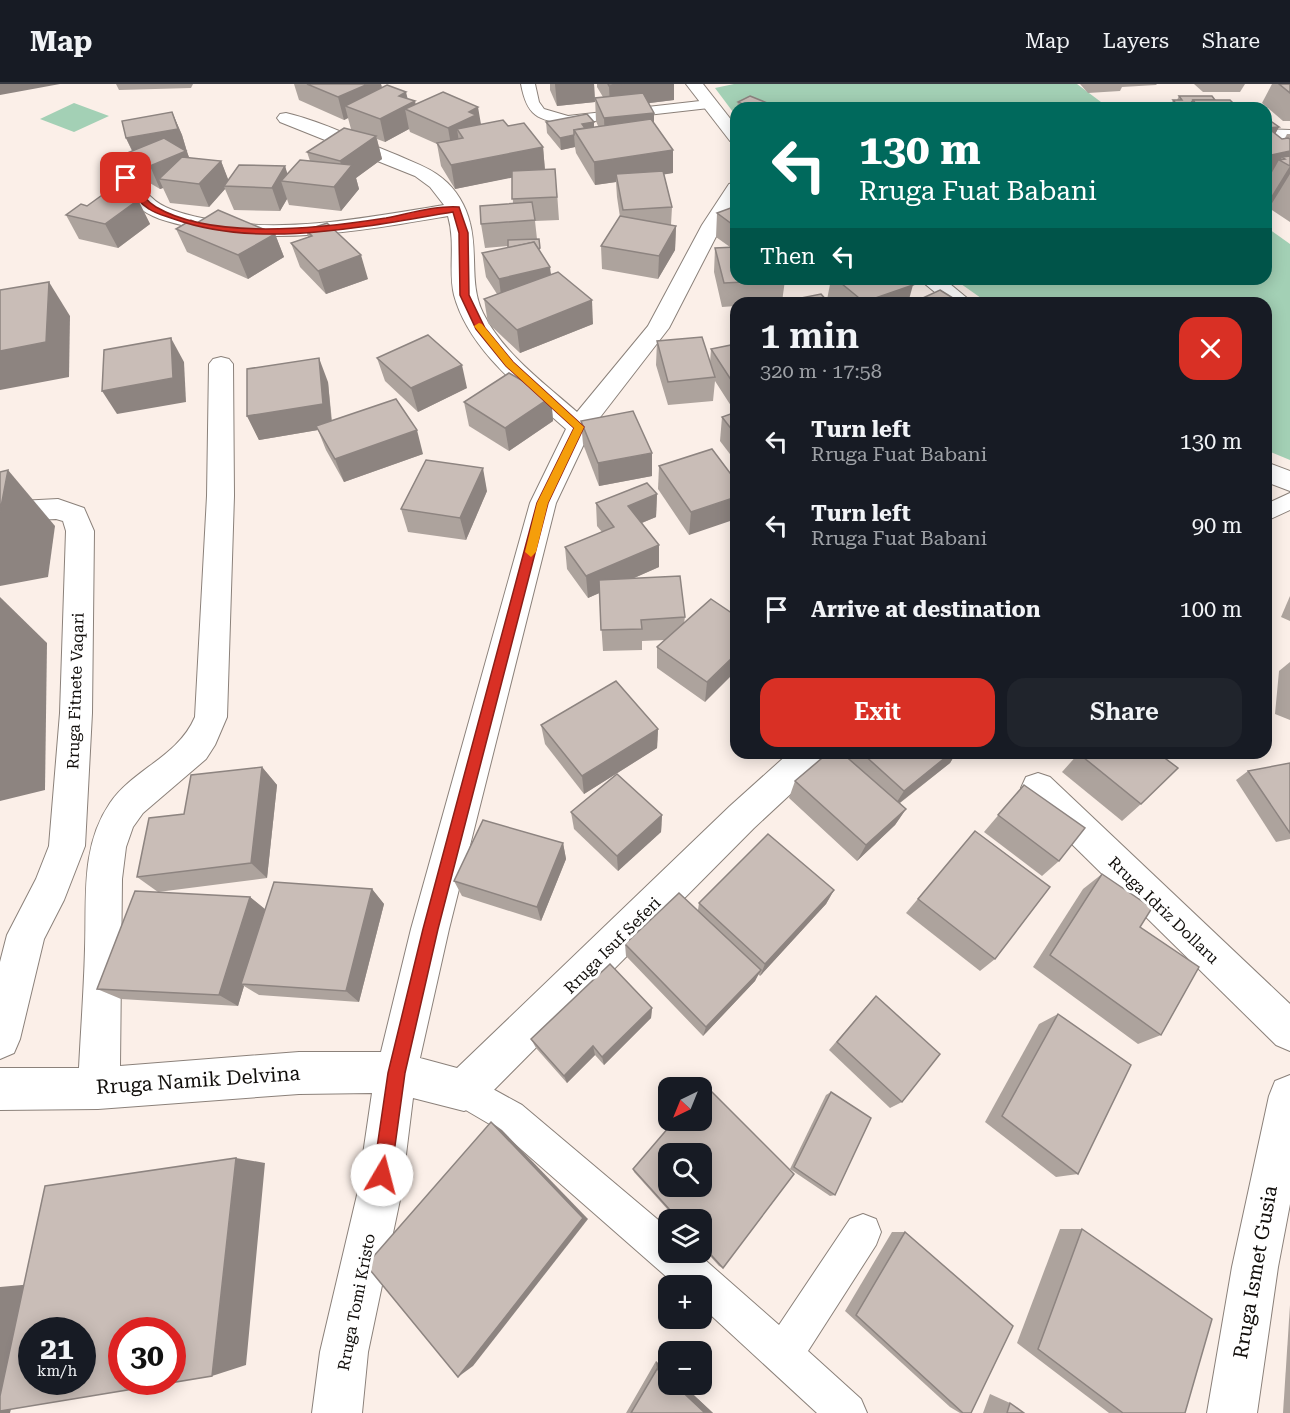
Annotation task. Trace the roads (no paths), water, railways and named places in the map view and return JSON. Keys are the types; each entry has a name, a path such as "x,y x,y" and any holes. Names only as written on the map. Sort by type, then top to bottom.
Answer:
{"street":[{"path":"694,84 730,130"},
{"path":"286,118 413,168 435,182 456,209 464,233 465,295 480,329 510,364 579,427"},
{"path":"1272,134 1290,135"},
{"path":"119,158 133,190 154,210 193,223 224,229 293,231 335,228 456,209"},
{"name":"Rruga Tomi Kristo","path":"337,1413 344,1352 379,1195 396,1073 430,929 543,503 579,427 658,328 712,225 730,197"},
{"path":"938,285 954,297"},
{"path":"98,1088 103,1000 104,871 108,845 122,814 143,792 194,750 207,730 211,717 220,542 223,436 221,364"},
{"path":"1272,474 1290,483"},
{"name":"Rruga Fitnete Vaqari","path":"0,512 58,509 74,515 80,531 76,713 67,846 51,888 13,940 0,1039"},
{"name":"Rruga Isuf Seferi","path":"464,1090 742,817 806,759"},
{"name":"Rruga Idriz Dollaru","path":"1038,788 1290,1031"},
{"name":"Rruga Namik Delvina","path":"0,1089 98,1088 299,1073 396,1073"},
{"path":"396,1073 464,1090"},
{"name":"Rruga Ismet Gusia","path":"1232,1413 1255,1267 1290,1096"}],"lane":[{"path":"528,84 531,105 536,111 554,118 568,120 709,104"},
{"path":"1272,510 1290,501"},
{"path":"464,1090 510,1117 848,1413"},
{"path":"783,1354 863,1232"}]}
